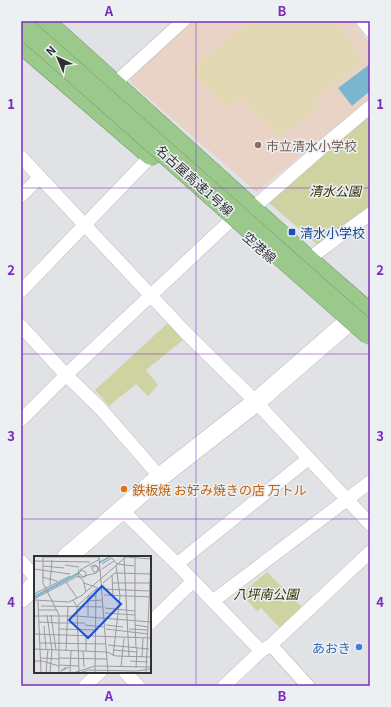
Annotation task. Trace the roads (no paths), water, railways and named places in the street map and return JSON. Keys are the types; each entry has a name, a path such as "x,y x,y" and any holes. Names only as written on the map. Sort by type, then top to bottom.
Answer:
{"highway":[{"name":"名古屋高速1号線","path":"38,21 369,314"},
{"name":"名古屋高速1号線","path":"21,25 370,334"},
{"path":"21,32 65,69 78,76"},
{"name":"空港線","path":"21,42 230,221 370,344"},
{"name":"空港線","path":"111,86 252,209 307,260 369,314"}],"street":[{"path":"111,86 183,21"},
{"path":"363,21 370,30"},
{"path":"252,209 370,107"},
{"path":"21,291 152,155"},
{"path":"21,157 86,224 186,333 256,402 370,524"},
{"path":"21,196 40,177"},
{"path":"307,260 370,214"},
{"path":"21,420 66,375 230,221"},
{"path":"68,556 160,477 256,402 347,323 369,314"},
{"path":"21,326 66,375 100,408 160,477"},
{"path":"177,564 308,459"},
{"path":"213,601 370,482"},
{"path":"122,510 213,601 308,686"},
{"path":"224,686 370,552"},
{"path":"21,562 34,575"},
{"path":"151,622 193,581"},
{"path":"21,598 34,586"},
{"path":"85,686 99,673"},
{"path":"125,673 138,686"}],"water":[{"path":"370,64 370,91 352,106 338,88"}],"place":[{"name":"市立清水小学校","path":"258,145"},
{"name":"清水小学校","path":"292,232"},
{"name":"鉄板焼 お好み焼きの店 万トル","path":"124,489"},
{"name":"あおき","path":"359,647"}],"park label":[{"name":"清水公園","path":"335,190"},
{"name":"八坪南公園","path":"266,593"}]}
